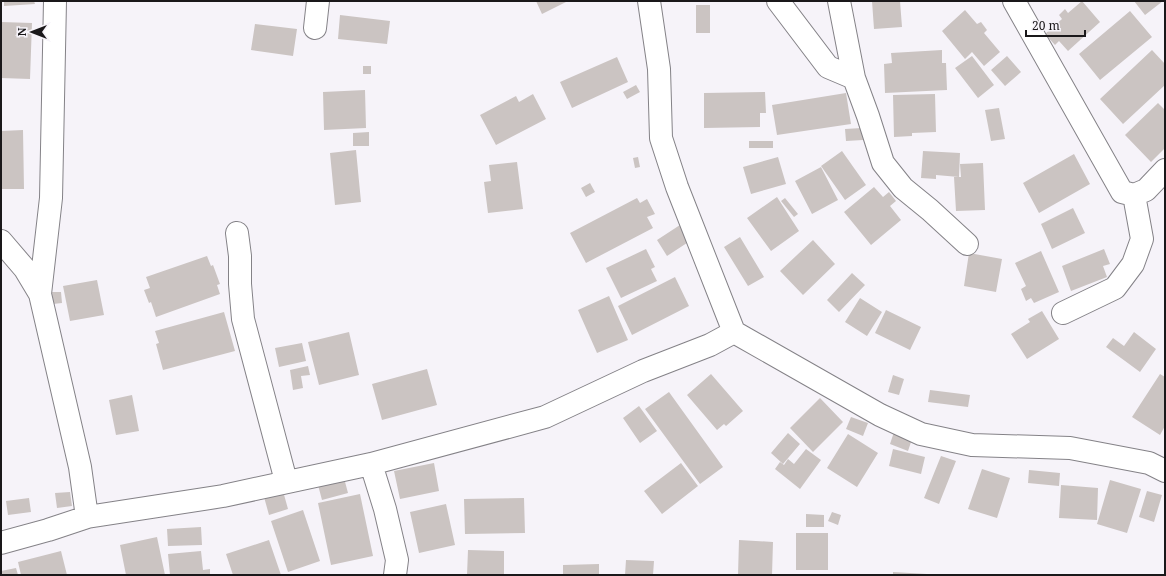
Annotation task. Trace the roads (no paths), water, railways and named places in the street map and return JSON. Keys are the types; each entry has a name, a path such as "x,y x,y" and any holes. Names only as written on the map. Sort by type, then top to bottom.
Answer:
{"street":[{"path":"40,294 51,198 55,1"},
{"path":"315,28 318,1"},
{"path":"649,1 659,69 661,138 677,187 734,332 880,415 921,434 972,445 1070,448 1149,463 1165,471"},
{"path":"778,1 828,67 854,78"},
{"path":"839,1 854,78 883,164 903,188 930,210 967,244"},
{"path":"1014,1 1122,192 1134,195 1146,190 1165,170"},
{"path":"1063,313 1115,288 1133,264 1142,239 1134,195"},
{"path":"237,234 240,256 240,284 243,319 286,481"},
{"path":"1,241 25,269 40,294 80,467 87,517"},
{"path":"1,543 87,517 223,496 286,481 371,464 545,417 643,371 710,345 734,332"},
{"path":"371,464 385,508 397,560 395,575"}]}
